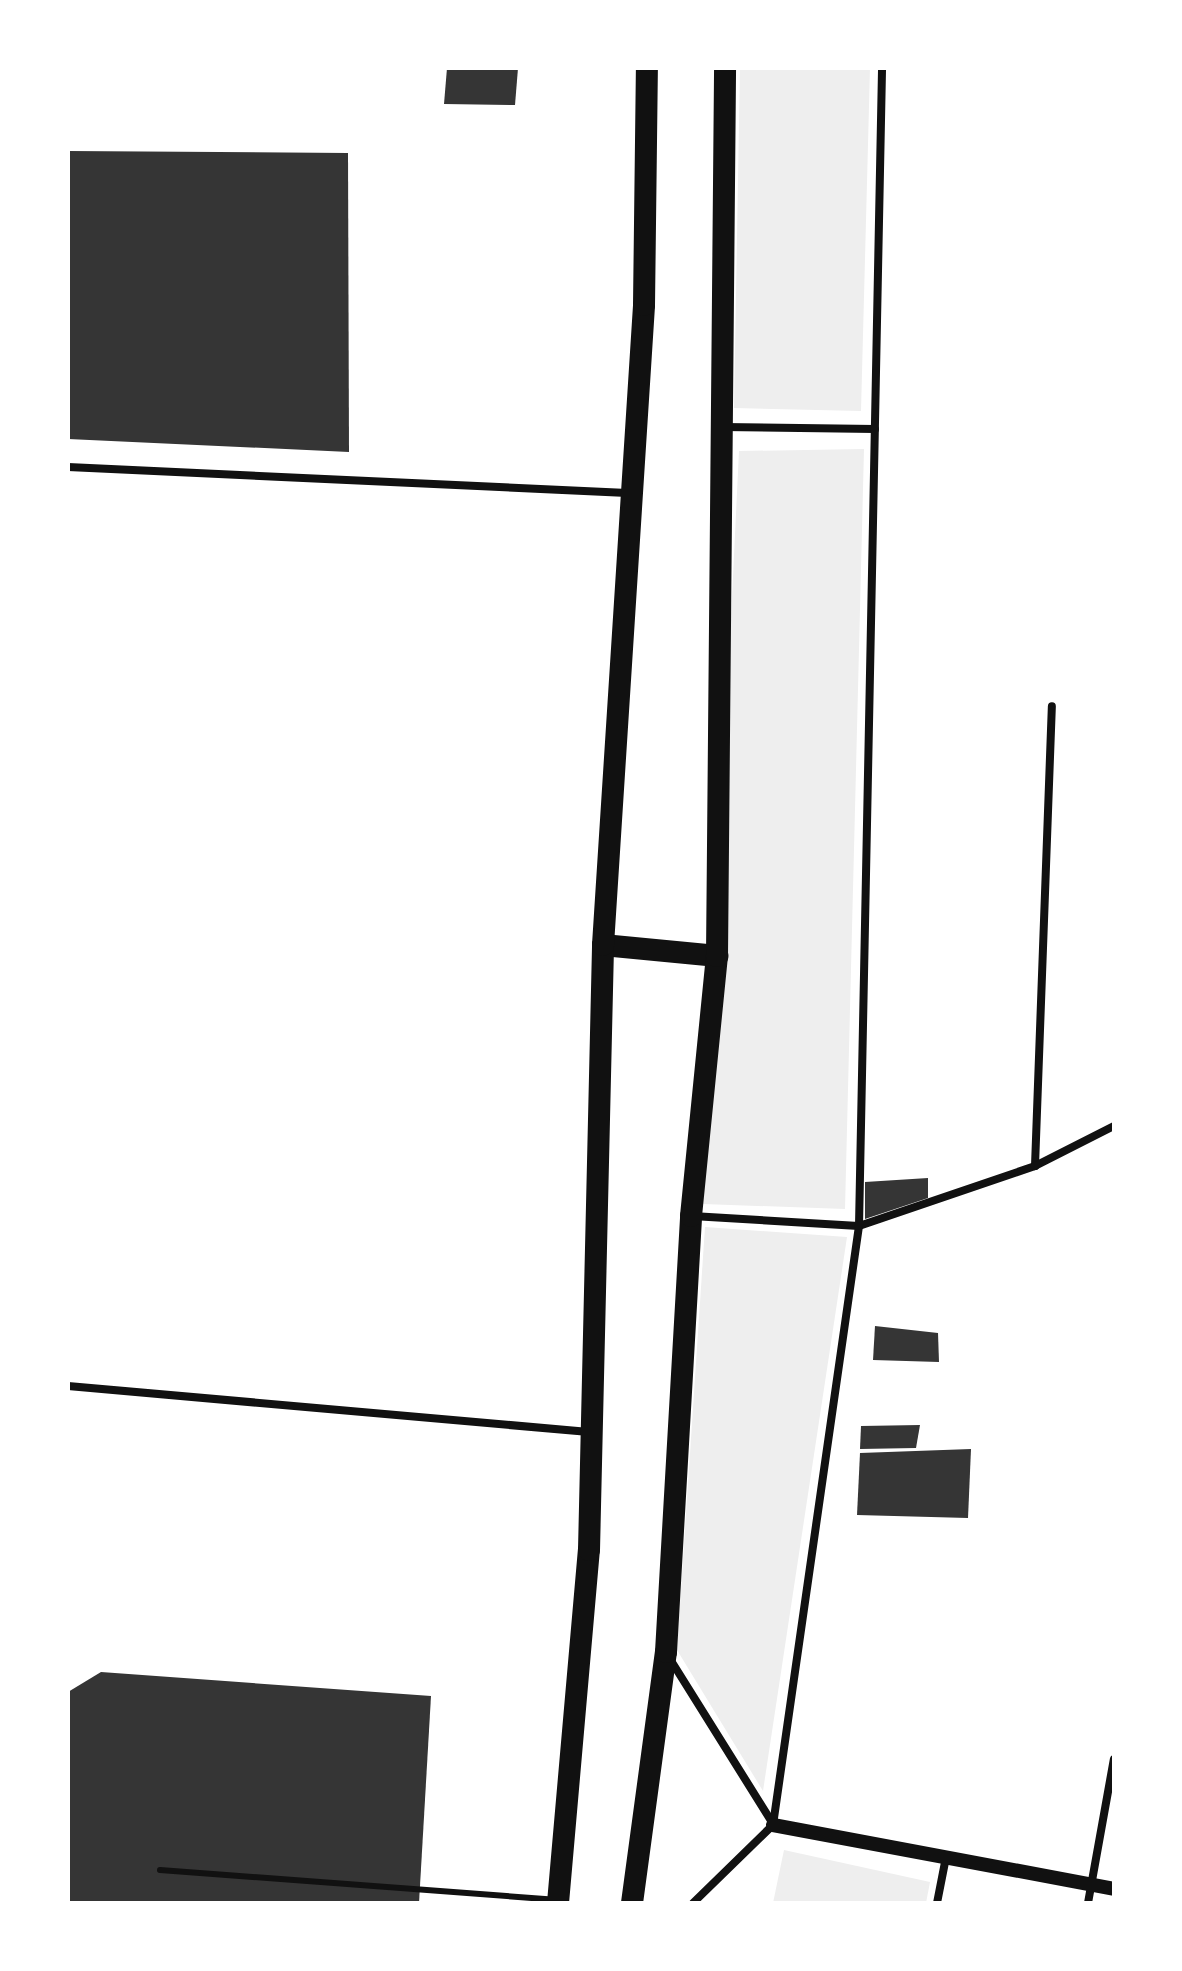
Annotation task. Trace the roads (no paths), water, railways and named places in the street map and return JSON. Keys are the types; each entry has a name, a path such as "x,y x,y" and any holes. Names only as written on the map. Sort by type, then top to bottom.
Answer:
{"highway":[{"path":"558,1902 589,1550 603,945 627,493 644,305 647,68"},
{"path":"632,1903 666,1652 691,1216 717,956 718,427 725,68"},
{"path":"603,945 717,956"}],"street":[{"path":"693,1903 773,1825 859,1226 882,68"},
{"path":"718,427 875,429"},
{"path":"68,467 627,493"},
{"path":"1035,1166 1052,706"},
{"path":"691,1216 859,1226 1035,1166 1114,1126"},
{"path":"68,1386 592,1432"},
{"path":"666,1652 773,1825 947,1853 1114,1889"},
{"path":"1088,1903 1114,1759"},
{"path":"937,1903 947,1853"}],"lane":[{"path":"160,1870 558,1902"}]}
